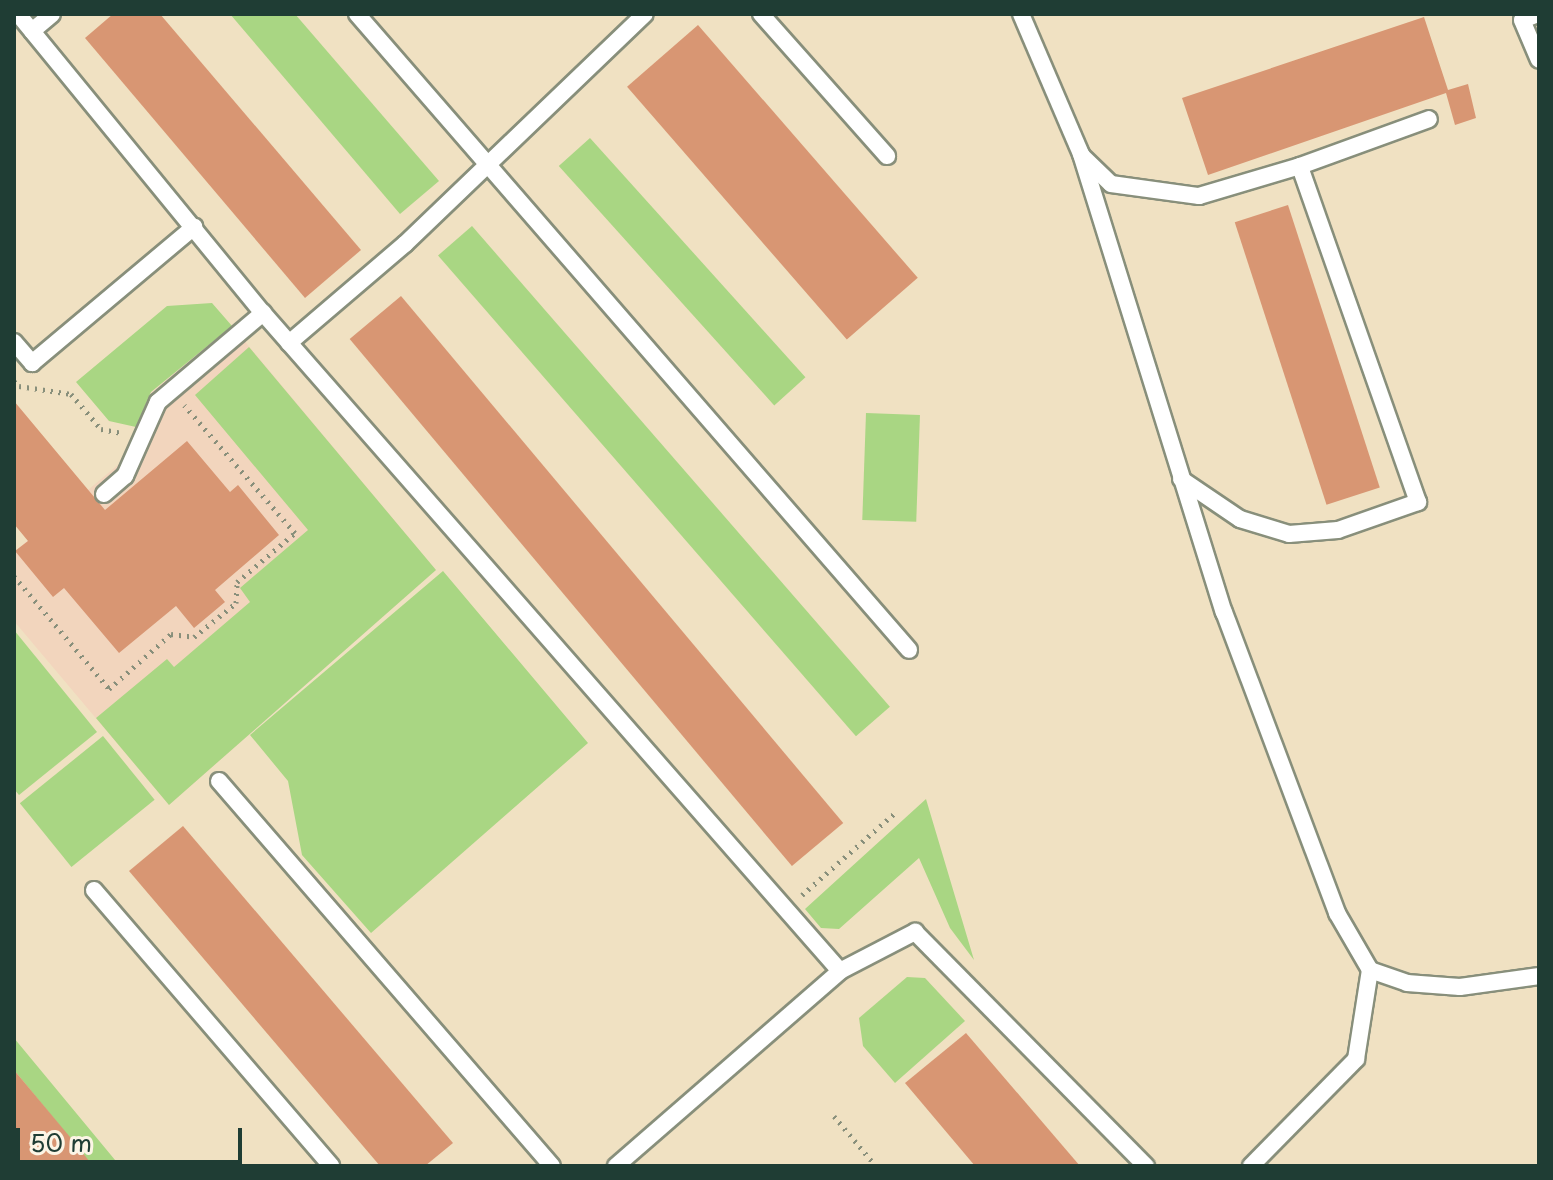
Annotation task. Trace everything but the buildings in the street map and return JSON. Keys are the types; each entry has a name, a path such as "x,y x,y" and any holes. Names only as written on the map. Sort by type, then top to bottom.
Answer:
{"lane":[{"path":"18,14 263,313 840,971"},
{"path":"32,31 52,14"},
{"path":"357,14 490,163 909,650"},
{"path":"289,343 490,163 645,14"},
{"path":"761,14 887,156"},
{"path":"1021,14 1081,154 1224,612 1337,913 1370,970 1356,1059 1251,1166"},
{"path":"1538,14 1522,20 1539,60"},
{"path":"1081,154 1111,184 1199,196 1300,166 1429,119"},
{"path":"1181,479 1240,519 1289,534 1338,530 1418,502 1300,166"},
{"path":"14,342 32,363 194,227"},
{"path":"104,494 125,476 158,402 263,313"},
{"path":"219,781 552,1166"},
{"path":"94,890 331,1166"},
{"path":"616,1166 840,971 915,932 1146,1166"},
{"path":"1370,970 1407,983 1460,987 1539,976"}],"path":[{"path":"14,380 19,386 71,394 101,429 142,439"},
{"path":"14,576 109,689 171,634 194,637 236,603 237,582 295,533 178,398 172,409"},
{"path":"792,884 802,896 895,813"},
{"path":"834,1116 876,1166"}],"shaded area":[{"path":"232,326 436,570 169,805 14,621 14,552 119,464 151,393"}],"green space":[{"path":"230,14 295,14 439,181 400,214"},
{"path":"590,138 805,377 774,405 559,166"},
{"path":"472,226 890,707 856,736 438,256"},
{"path":"212,303 232,326 151,392 136,427 109,421 76,382 167,306"},
{"path":"249,347 436,570 169,805 96,718 167,659 174,667 250,602 240,588 308,530 195,395"},
{"path":"866,413 920,415 916,522 862,520"},
{"path":"443,571 588,743 371,933 302,855 288,781 250,735"},
{"path":"14,630 97,732 19,795 14,789"},
{"path":"103,736 155,800 71,867 20,803"},
{"path":"926,799 974,960 950,928 919,858 839,929 821,928 805,909"},
{"path":"907,977 925,978 965,1021 895,1083 863,1046 859,1018"},
{"path":"14,1038 120,1166 47,1166 74,1143 14,1070"}]}
